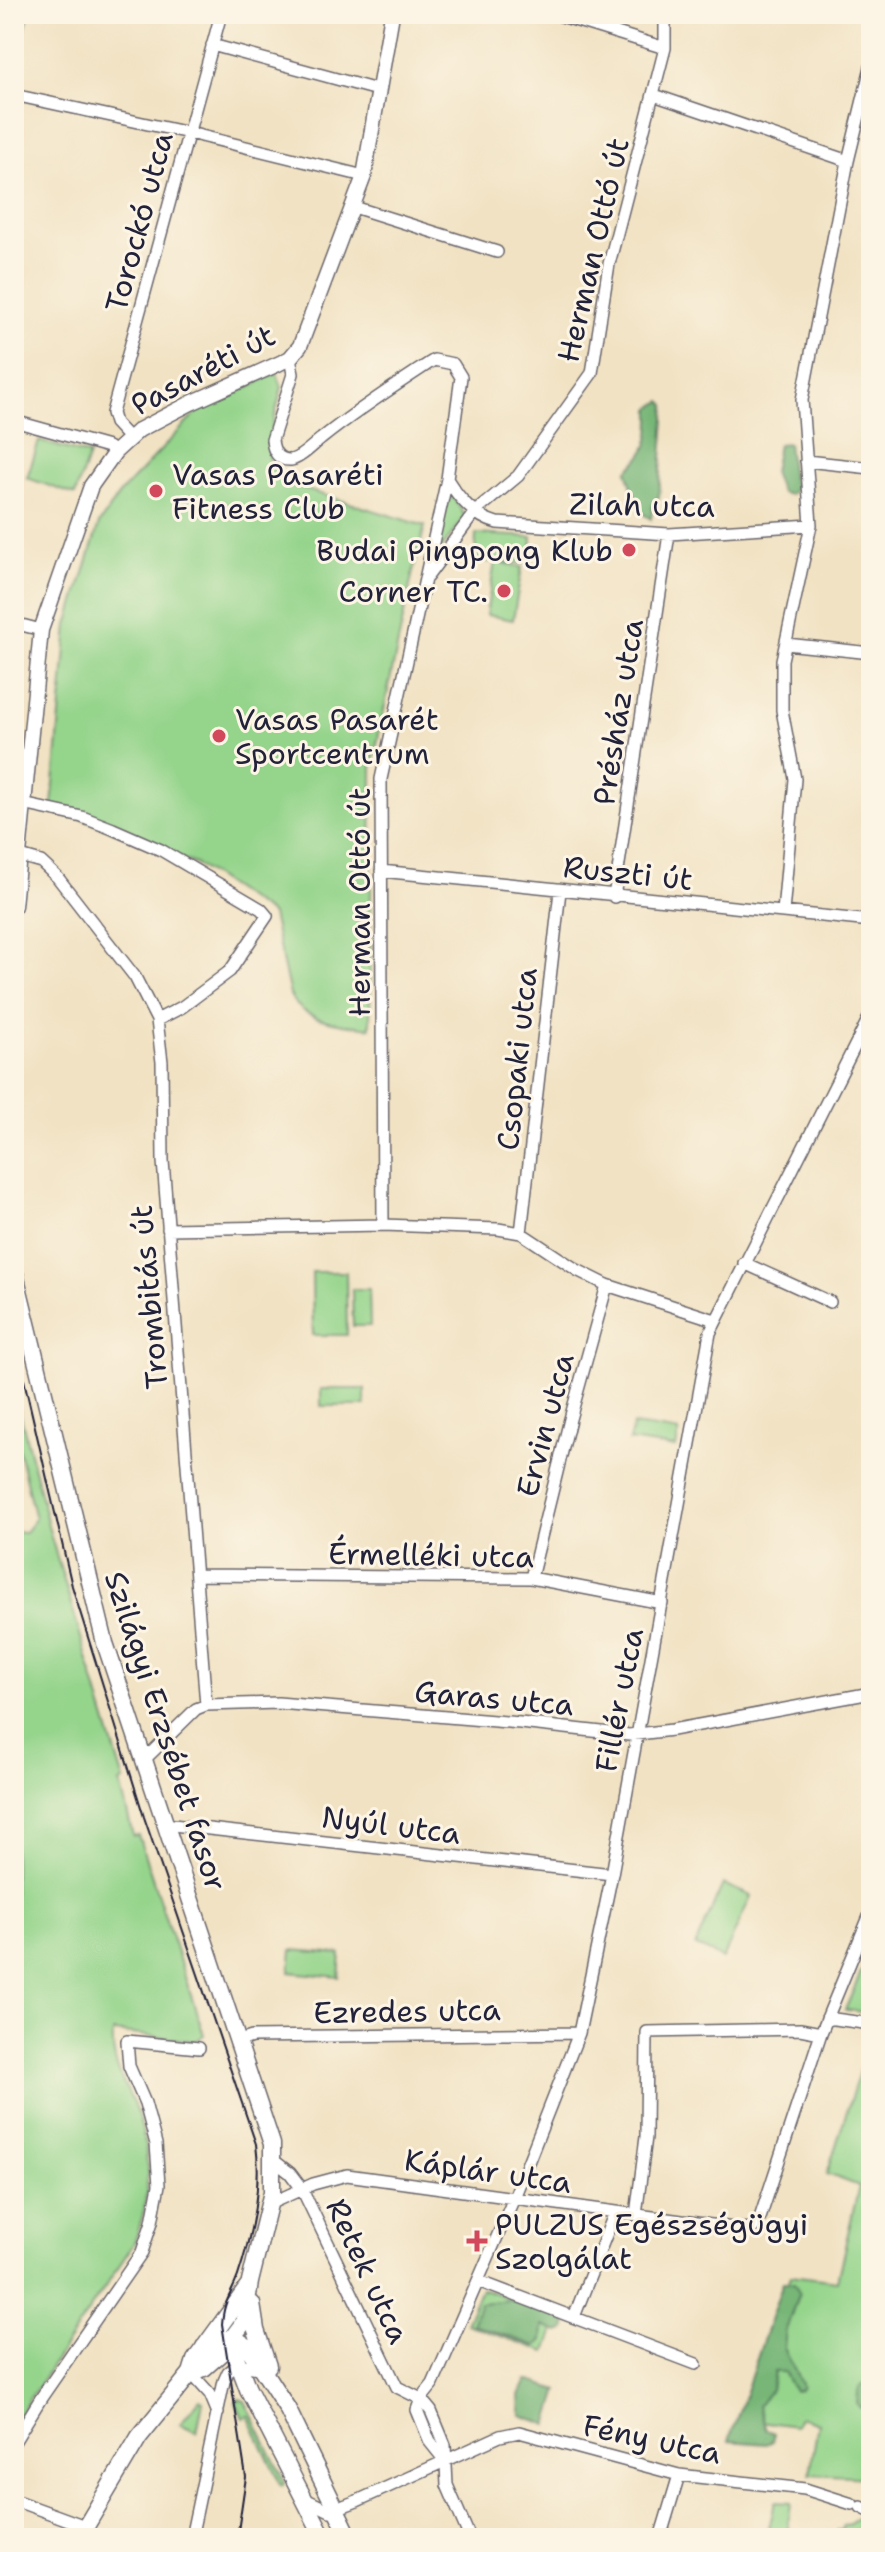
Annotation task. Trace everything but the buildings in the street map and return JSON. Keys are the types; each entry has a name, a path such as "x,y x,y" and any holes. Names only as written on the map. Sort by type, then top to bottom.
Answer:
{"main road":[{"name":"Szilágyi Erzsébet fasor","path":"14,1270 97,1615 272,2144 273,2181 247,2288"},
{"path":"247,2288 244,2322 234,2338 238,2364 324,2538"},
{"path":"209,2353 247,2288"},
{"path":"247,2288 263,2354 350,2538"},
{"path":"82,2532 139,2437 191,2373 195,2360 209,2353 223,2339 234,2338 243,2342 264,2369 287,2408"},
{"path":"209,2353 238,2364"}],"street":[{"name":"Torockó utca","path":"129,438 115,423 112,413 221,14"},
{"name":"Pasaréti út","path":"14,906 20,856 20,803 41,630 91,486 115,452 149,424 284,361 303,340 364,176 392,14"},
{"path":"555,14 665,48"},
{"name":"Herman Ottó út","path":"423,582 475,512 518,476 592,373 609,264 665,48 665,14"},
{"path":"212,45 377,90"},
{"path":"783,912 795,779 782,710 782,660 811,525 802,400 848,161 866,102 871,67"},
{"path":"14,95 189,133 364,176"},
{"path":"654,95 848,161"},
{"path":"354,207 497,252"},
{"name":"Herman Ottó út","path":"284,361 293,374 272,440 273,449 279,457 287,460 296,459 333,429 434,360 453,364 461,377 447,479 381,779 383,1225"},
{"path":"14,421 115,452"},
{"path":"806,461 871,468"},
{"path":"447,479 459,498 475,512"},
{"name":"Zilah utca","path":"475,512 497,523 669,534 811,525"},
{"name":"Présház utca","path":"614,897 669,534"},
{"path":"14,623 41,630"},
{"path":"786,644 871,653"},
{"path":"20,803 82,817 161,850 261,909 267,916 230,971 210,988 157,1020"},
{"name":"Trombitás út","path":"20,856 41,862 58,878 135,977 157,1020 162,1062 163,1161 206,1705"},
{"name":"Ruszti út","path":"381,871 871,921"},
{"name":"Csopaki utca","path":"521,1233 560,891"},
{"name":"Fillér utca","path":"421,2399 433,2384 514,2198 579,2033 612,1874 710,1333 871,1014"},
{"path":"168,1229 383,1225 498,1229 521,1233 577,1270 607,1285 715,1320"},
{"path":"744,1263 830,1302"},
{"name":"Ervin utca","path":"531,1578 607,1285"},
{"name":"Érmelléki utca","path":"197,1575 531,1578 662,1603"},
{"name":"Garas utca","path":"206,1705 278,1703 638,1734 871,1693"},
{"path":"144,1760 196,1709 206,1705"},
{"name":"Nyúl utca","path":"164,1824 612,1874"},
{"path":"636,2215 646,2137 647,2032 800,2029 821,2033 871,1912"},
{"path":"827,2018 871,2024"},
{"name":"Ezredes utca","path":"236,2042 252,2037 579,2033"},
{"name":"Káplár utca","path":"269,2204 302,2189 347,2175 740,2229 753,2228 760,2218 821,2033"},
{"path":"14,2442 142,2252 152,2222 159,2185 156,2144 145,2103 129,2066 127,2041 199,2048"},
{"name":"Retek utca","path":"272,2159 297,2180 302,2189 397,2387 421,2399 431,2411 441,2433 450,2497 470,2538"},
{"path":"574,2317 615,2212"},
{"path":"478,2281 696,2364"},
{"path":"191,2538 224,2381 228,2372 238,2364 264,2369"},
{"path":"191,2373 210,2394 218,2413"},
{"name":"Retek utca","path":"421,2399 417,2414 430,2442 446,2462"},
{"name":"Fény utca","path":"336,2509 500,2436 519,2432 679,2475 803,2488 861,2508"},
{"path":"421,2470 429,2458 430,2442"},
{"path":"660,2538 679,2475"},
{"path":"305,2499 322,2509 336,2509"},
{"path":"14,2500 82,2532"}],"green space":[{"path":"14,14 29,14 14,74"},
{"name":"Vasas Pasarét Sportcentrum","path":"277,373 282,387 269,439 270,464 287,484 425,526 372,767 370,1028 325,1020 296,1004 290,995 272,915 197,865 52,806 68,625 99,524 121,492 198,411"},
{"path":"662,401 666,405 659,497 653,503 651,519 639,511 627,471 648,443 651,408"},
{"path":"39,441 89,455 75,495 27,478"},
{"path":"788,443 792,479 796,487 790,495 781,493 773,472 778,444"},
{"path":"449,489 465,517 432,561"},
{"name":"Corner TC.","path":"476,534 532,537 531,563 475,560"},
{"name":"Corner TC.","path":"495,562 522,567 513,620 486,615"},
{"path":"312,1272 346,1272 347,1335 313,1335"},
{"path":"352,1289 369,1289 370,1326 353,1326"},
{"path":"14,1389 51,1537 124,1781 120,1783 133,1836 138,1835 204,2035 196,2041 113,2032 115,2061 144,2138 147,2174 144,2210 133,2245 14,2422 14,1531 25,1532 35,1519 14,1430"},
{"path":"321,1389 365,1389 365,1406 321,1406"},
{"path":"633,1425 679,1432 676,1448 629,1441"},
{"path":"723,1884 751,1896 723,1959 695,1946"},
{"path":"871,1949 871,2013 845,2010"},
{"path":"292,1950 341,1954 339,1977 290,1972"},
{"path":"860,2069 868,2074 871,2071 871,2477 810,2474 818,2423 799,2417 795,2426 746,2419 791,2275 837,2281 859,2186 827,2174"},
{"path":"783,2282 794,2283 799,2292 786,2330 784,2348 802,2386 794,2391 784,2372 774,2372 771,2389 758,2406 766,2429 774,2433 772,2441 767,2444 729,2441"},
{"path":"481,2288 559,2316 546,2352 466,2324"},
{"path":"521,2299 564,2316 567,2322 565,2330 558,2332 543,2326 542,2340 536,2346 472,2324 480,2303"},
{"path":"527,2380 559,2390 548,2425 521,2415 520,2395"},
{"path":"869,2382 871,2402 860,2408 857,2403 859,2390"},
{"path":"200,2399 203,2401 197,2432 180,2424"},
{"path":"239,2399 245,2401 285,2483 281,2485 248,2416 243,2418 236,2402"},
{"path":"775,2502 791,2503 787,2538 767,2538"},
{"path":"856,2519 871,2526 871,2538 836,2538 838,2530 842,2531 843,2526"}],"tram line":[{"path":"14,1337 72,1586 144,1817 256,2144 257,2194 248,2244 224,2309 222,2324 246,2477 237,2538"}],"place":[{"name":"Vasas Pasaréti Fitness Club","path":"156,491"},
{"name":"Budai Pingpong Klub","path":"629,550"},
{"name":"Corner TC.","path":"504,591"},
{"name":"Vasas Pasarét Sportcentrum","path":"219,736"},
{"name":"PULZUS Egészségügyi Szolgálat","path":"477,2241"}]}
